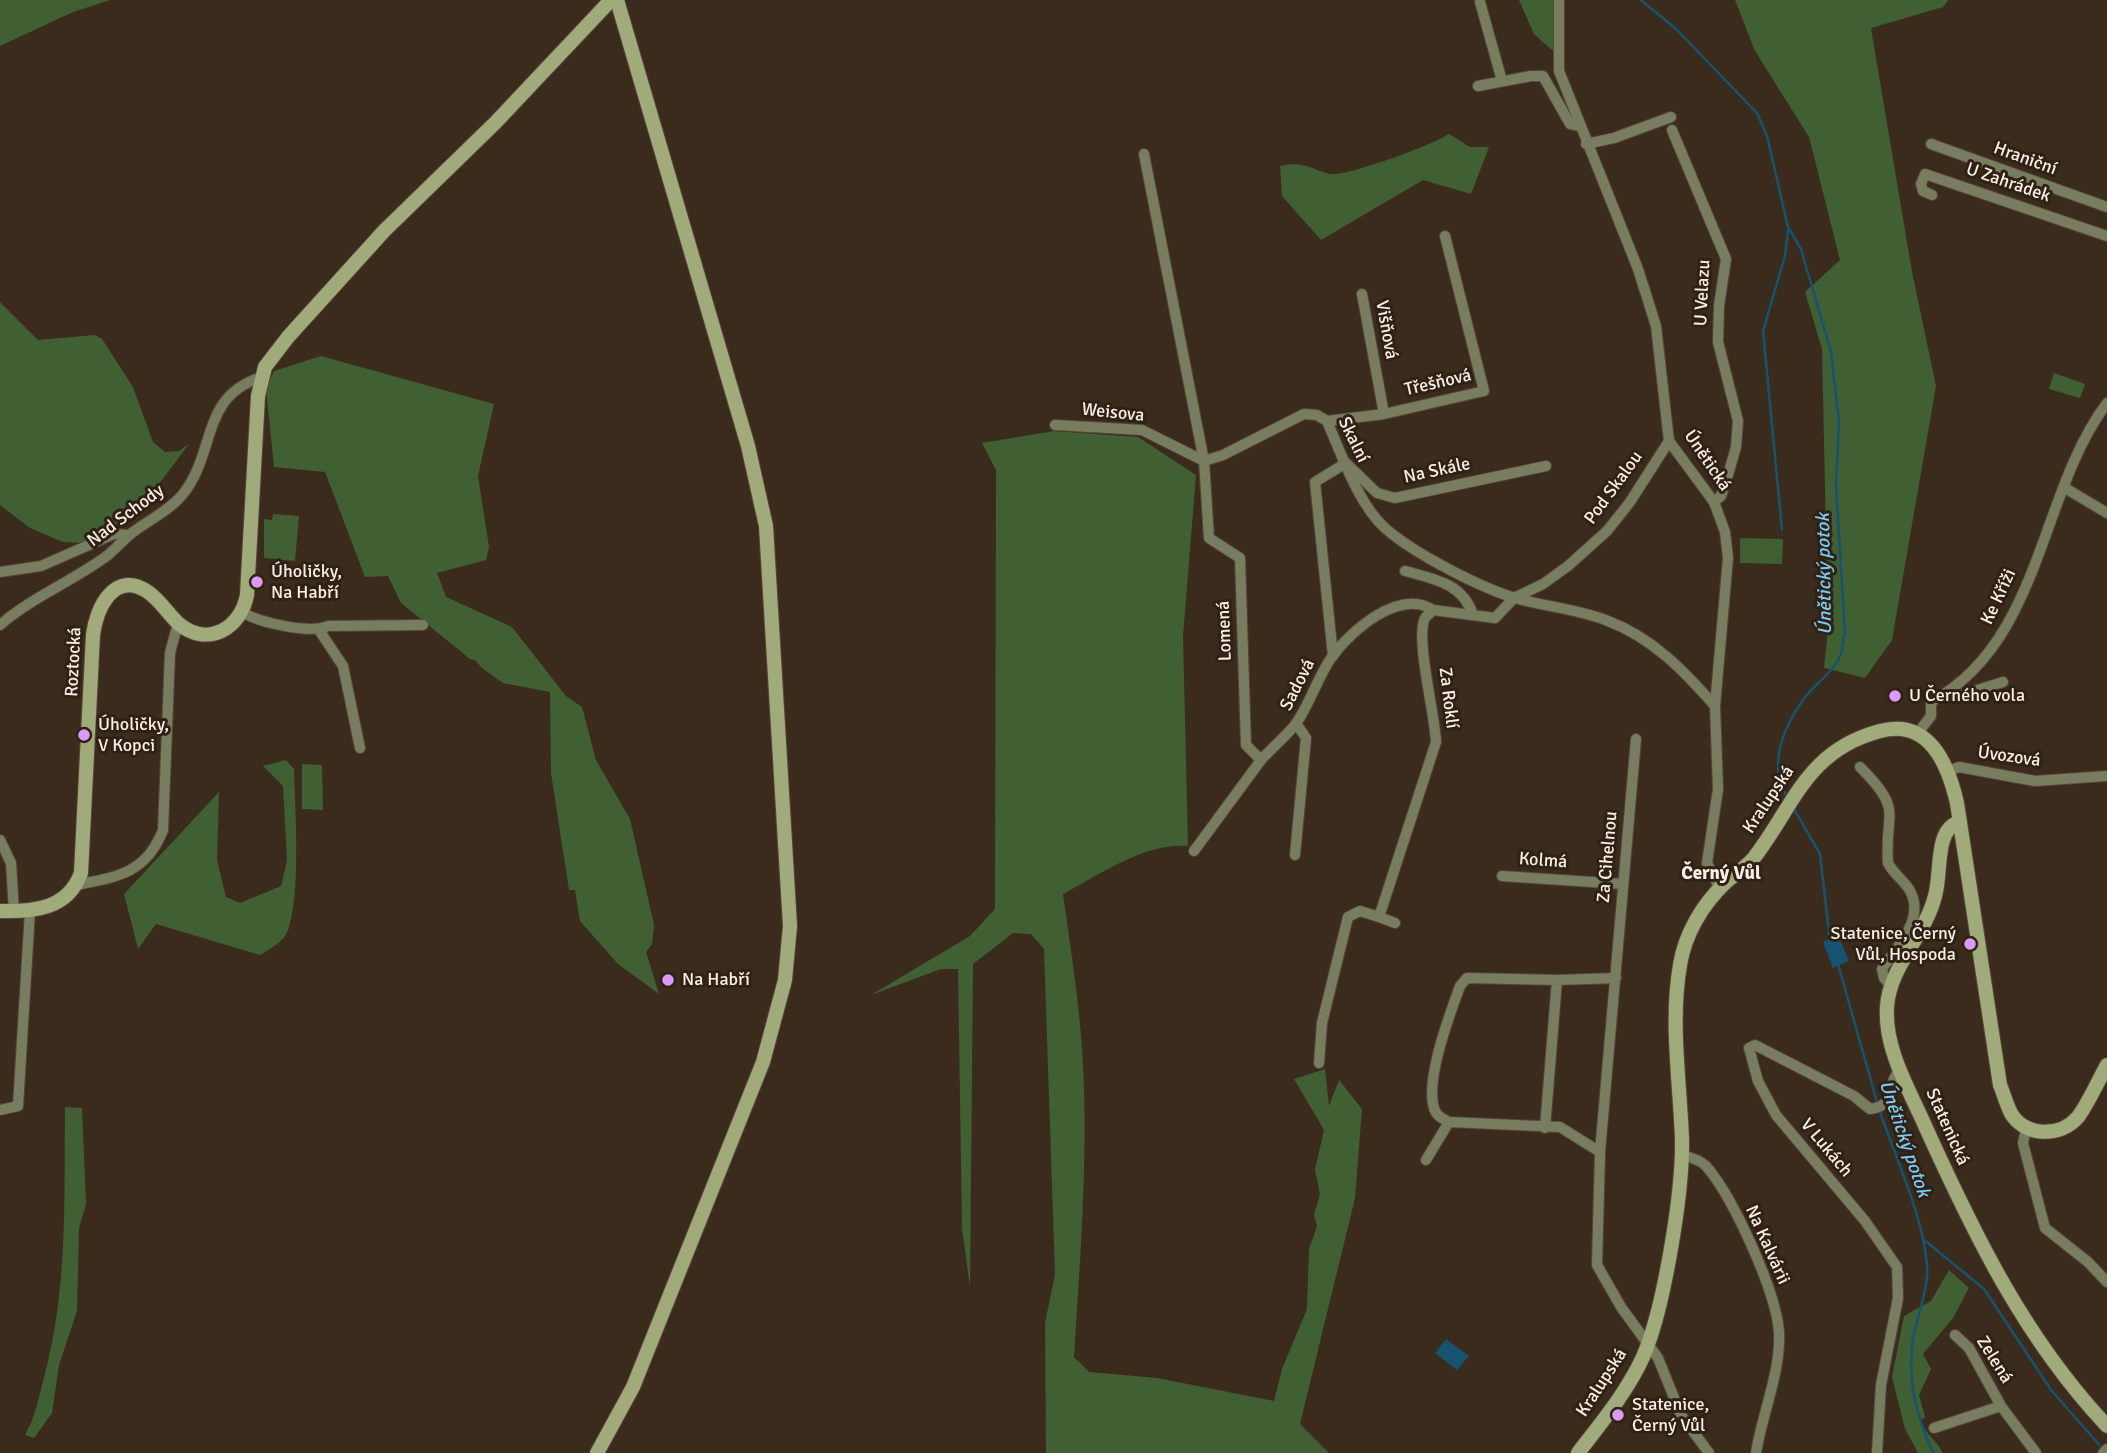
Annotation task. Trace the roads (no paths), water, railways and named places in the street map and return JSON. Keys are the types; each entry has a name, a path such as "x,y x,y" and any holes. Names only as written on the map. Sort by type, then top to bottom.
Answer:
{"street":[{"path":"423,625 328,626 319,630 275,625 256,620 242,612 247,595 257,405 262,377 265,368 288,337 384,231 496,122 611,0"},
{"path":"597,1453 633,1387 763,1062 785,980 790,926 766,526 748,446 617,0"},
{"name":"Únětická","path":"1559,0 1559,71 1638,269 1656,326 1668,441 1714,502 1725,532 1728,558 1715,706 1718,789 1707,863 1720,889"},
{"path":"1480,2 1502,81"},
{"path":"1479,86 1543,76 1570,124 1580,126"},
{"path":"1586,144 1614,138 1671,117"},
{"name":"U Velazu","path":"1672,130 1726,259 1719,306 1718,342 1738,421 1736,447 1728,475 1721,496 1714,502"},
{"name":"Hraniční","path":"1931,144 2107,207"},
{"path":"1144,154 1204,461"},
{"name":"U Zahrádek","path":"1932,195 1923,191 1921,184 1925,174 2107,236"},
{"name":"Třešňová","path":"1326,421 1384,414 1483,391 1445,236"},
{"name":"Višňová","path":"1362,294 1384,414"},
{"name":"Nad Schody","path":"0,625 107,556 128,535 181,497 202,463 210,427 223,404 240,384 262,377"},
{"name":"Ke Kříži","path":"1917,734 1931,716 1931,702 1950,691 2004,633 2083,442 2107,403"},
{"name":"Skalní","path":"1204,461 1223,455 1304,414 1317,415 1326,421 1355,486 1383,527 1433,559 1514,598 1587,613 1648,641 1682,669 1715,706"},
{"name":"Weisova","path":"1055,425 1142,430 1204,461"},
{"name":"Pod Skalou","path":"1514,598 1542,584 1568,566 1607,531 1630,502 1668,441"},
{"name":"Lomená","path":"1204,461 1209,538 1240,558 1246,745 1261,760"},
{"name":"Na Skále","path":"1346,463 1377,493 1395,498 1546,466"},
{"name":"Sadová","path":"1296,855 1306,738 1296,723 1333,656 1315,482 1346,463"},
{"path":"2065,488 2107,513"},
{"path":"0,572 41,566 114,534 128,535"},
{"path":"1405,571 1443,581 1460,591 1470,603 1474,615"},
{"name":"Roztocká","path":"76,886 84,854 93,635 98,610 112,592 135,587 150,593 178,623 196,633 214,634 231,626 242,612"},
{"path":"1333,656 1367,623 1400,603 1423,603 1433,610 1496,618 1514,598"},
{"name":"Za Roklí","path":"1379,917 1436,742 1436,719 1422,640 1425,618 1433,610"},
{"path":"0,840 11,863 7,911 30,911 62,901 76,886 128,874 159,842 163,830 170,653 178,623"},
{"path":"319,630 344,666 360,748"},
{"path":"1950,691 1958,696 2003,682"},
{"path":"1194,851 1261,760 1296,723"},
{"name":"Kralupská","path":"1578,1453 1614,1406 1648,1344 1676,1207 1682,1155 1676,1000 1680,965 1690,930 1720,889 1752,861 1802,782 1827,758 1857,740 1889,730 1917,734"},
{"path":"1917,734 1934,746 1949,771 1960,822 2000,1085 2012,1115 2026,1129 2045,1132 2063,1128 2077,1118 2107,1065"},
{"name":"Za Cihelnou","path":"1636,739 1600,1152 1597,1265 1621,1307 1658,1358 1681,1415 1709,1453"},
{"path":"1860,767 1887,797 1891,829 1888,863 1908,887 1913,899 1912,925 1882,970 1884,978 1891,986"},
{"name":"Úvozová","path":"1949,771 1959,767 2035,781 2107,776"},
{"name":"Statenická","path":"1960,822 1948,827 1943,834 1940,876 1932,910 1891,986 1887,1015 1900,1070 1975,1237 2012,1303 2074,1391 2107,1426"},
{"name":"Kolmá","path":"1502,876 1622,884"},
{"path":"0,1110 18,1106 30,911"},
{"path":"1319,1063 1322,1023 1348,917 1360,911 1395,923"},
{"path":"1600,1152 1560,1127 1449,1122 1438,1116 1433,1107 1438,1049 1460,986 1468,978 1616,978"},
{"path":"1545,1128 1557,980"},
{"name":"V Lukách","path":"1877,1453 1881,1385 1898,1298 1897,1268 1865,1221 1776,1115 1758,1081 1749,1048 1755,1045 1782,1057 1854,1096 1870,1109 1884,1106 1889,1100 1891,1081 1900,1070"},
{"path":"1426,1160 1449,1122"},
{"path":"2026,1129 2023,1143 2045,1228 2088,1262 2107,1282"},
{"name":"Na Kalvárii","path":"1682,1155 1705,1165 1751,1245 1772,1296 1778,1344 1756,1453"},
{"name":"Zelená","path":"1955,1335 1969,1348 2001,1406 2036,1453"},
{"name":"Zelená","path":"1934,1428 2001,1406"},
{"path":"2103,1453 2107,1449"}],"water":[{"path":"1838,935 1849,961 1833,968 1823,942"},
{"path":"1446,1339 1469,1356 1457,1370 1435,1353"}],"waterway":[{"name":"Únětický potok","path":"1641,0 1676,29 1757,113 1767,136 1788,227 1801,249 1831,352 1839,422 1836,486 1845,633 1838,660 1806,696 1785,732 1778,758 1778,771 1787,797"},
{"path":"1782,530 1763,331 1785,256 1788,230"},
{"name":"Únětický potok","path":"1794,809 1820,854 1830,941"},
{"name":"Únětický potok","path":"1838,964 1877,1102"},
{"name":"Únětický potok","path":"1879,1109 1910,1193 1923,1238 1927,1277 1912,1345 1911,1374 1918,1414 1933,1453"},
{"path":"1923,1239 1984,1289 2051,1390 2102,1448"}],"place":[{"name":"Úholičky, Na Habří","path":"257,582"},
{"name":"U Černého vola","path":"1895,696"},
{"name":"Úholičky, V Kopci","path":"84,735"},
{"name":"Statenice, Černý Vůl, Hospoda","path":"1970,944"},
{"name":"Na Habří","path":"668,980"},
{"name":"Statenice, Černý Vůl","path":"1618,1415"}],"district":[{"name":"Černý Vůl","path":"1721,874"}]}
